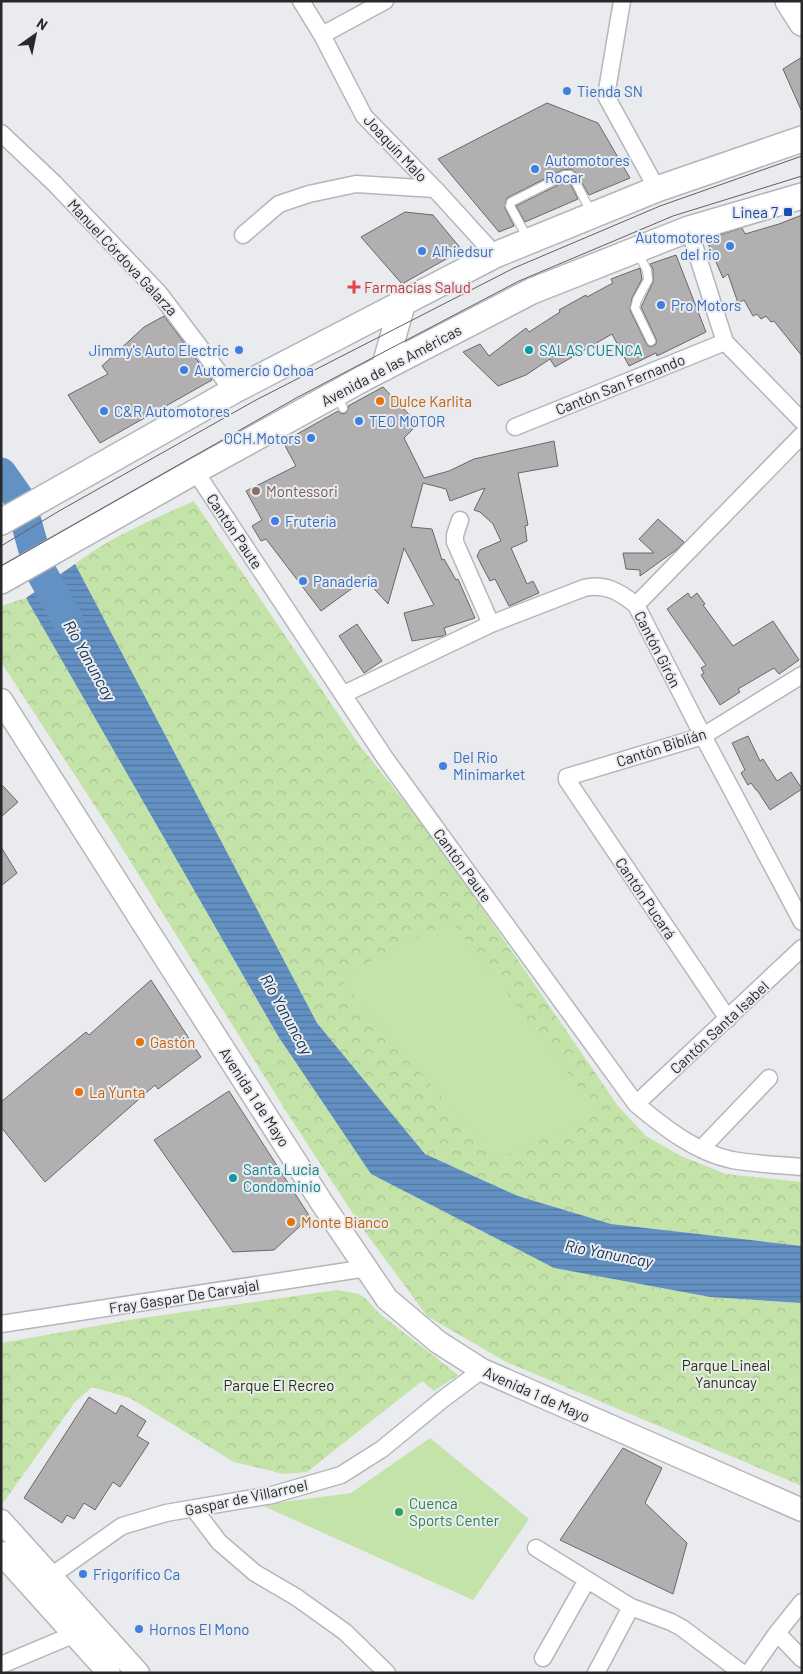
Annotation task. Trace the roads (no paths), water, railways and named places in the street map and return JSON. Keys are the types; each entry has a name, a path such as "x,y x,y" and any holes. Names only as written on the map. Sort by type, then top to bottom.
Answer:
{"main road":[{"path":"788,1 802,23"},
{"path":"1,522 233,391 495,255 657,188 802,139"},
{"name":"Avenida de las Américas","path":"1,581 195,471 340,401 384,368 532,291 689,229 802,196"},
{"path":"384,368 403,302"},
{"name":"Avenida 1 de Mayo","path":"2,701 322,1203 386,1298 438,1342 482,1370 802,1510"},
{"path":"1,1521 138,1673"},
{"path":"1,1553 109,1673"}],"street":[{"name":"Joaquín Malo","path":"301,1 322,36 364,116 436,189 495,255"},
{"path":"322,36 385,1"},
{"path":"622,1 606,96 657,188"},
{"name":"Manuel Córdova Galarza","path":"1,133 54,183 159,293 233,391"},
{"path":"243,234 279,204 309,194 356,184 436,189"},
{"path":"689,229 725,342 802,421"},
{"name":"Cantón San Fernando","path":"515,427 725,342"},
{"path":"636,605 802,435"},
{"name":"Cantón Paute","path":"195,471 385,758 636,1104 670,1132 701,1149 731,1160 802,1167"},
{"path":"460,520 455,535 456,542 491,624"},
{"name":"Cantón Girón","path":"344,694 491,624 584,588 592,586 611,589 622,594 636,605 702,736 802,922"},
{"name":"Cantón Biblián","path":"567,777 702,736 802,675"},
{"name":"Cantón Pucará","path":"567,777 567,780 728,1019"},
{"name":"Cantón Santa Isabel","path":"636,1104 802,948"},
{"path":"701,1149 769,1078"},
{"name":"Fray Gaspar De Carvajal","path":"1,1324 367,1268"},
{"name":"Gaspar de Villarroel","path":"52,1576 122,1526 166,1513 272,1495 341,1475 382,1449 482,1370"},
{"path":"194,1509 219,1542 255,1573 296,1596 345,1632 387,1673"},
{"path":"536,1548 631,1607 682,1628 742,1673"},
{"path":"543,1658 587,1580"},
{"path":"749,1673 802,1602"},
{"path":"596,1673 631,1607"},
{"path":"777,1633 802,1659"},
{"path":"1,1665 75,1634"}],"lane":[{"path":"529,241 510,206 511,202 565,175 573,177 593,215"},
{"path":"636,250 647,270 648,280 636,300 636,308 651,341"}],"water":[{"path":"75,564 317,1023 425,1154 518,1196 611,1224 802,1246 802,1303 710,1297 554,1268 371,1174 278,1036 26,598"}],"waterway":[{"name":"Río Yanuncay","path":"1,473 20,500 39,568 68,621"}],"tram line":[{"path":"1,546 59,511 256,400 514,268 660,206 802,156"},
{"path":"1,566 298,397 519,281 673,216 802,176"}],"place":[{"name":"Tienda SN","path":"567,91"},
{"name":"Automotores Rocar","path":"535,169"},
{"name":"Linea 7","path":"788,212"},
{"name":"Automotores del rio","path":"730,246"},
{"name":"Alhiedsur","path":"422,251"},
{"name":"Farmacias Salud","path":"354,287"},
{"name":"Pro Motors","path":"661,305"},
{"name":"Jimmy's Auto Electric","path":"239,350"},
{"name":"SALAS CUENCA","path":"529,350"},
{"name":"Automercio Ochoa","path":"184,370"},
{"name":"Dulce Karlita","path":"380,401"},
{"name":"C&R Automotores","path":"104,411"},
{"name":"TEO MOTOR","path":"359,421"},
{"name":"OCH.Motors","path":"311,438"},
{"name":"Montessori","path":"256,491"},
{"name":"Frutería","path":"275,521"},
{"name":"Panadería","path":"303,581"},
{"name":"Del Rio Minimarket","path":"443,766"},
{"name":"Gastón","path":"140,1042"},
{"name":"La Yunta","path":"79,1092"},
{"name":"Santa Lucia Condominio","path":"233,1178"},
{"name":"Monte Bianco","path":"291,1222"},
{"name":"Cuenca Sports Center","path":"399,1512"},
{"name":"Frigorífico Ca","path":"83,1574"},
{"name":"Hornos El Mono","path":"139,1629"}],"park label":[{"name":"Parque Lineal Yanuncay","path":"726,1374"},
{"name":"Parque El Recreo","path":"279,1385"}]}
